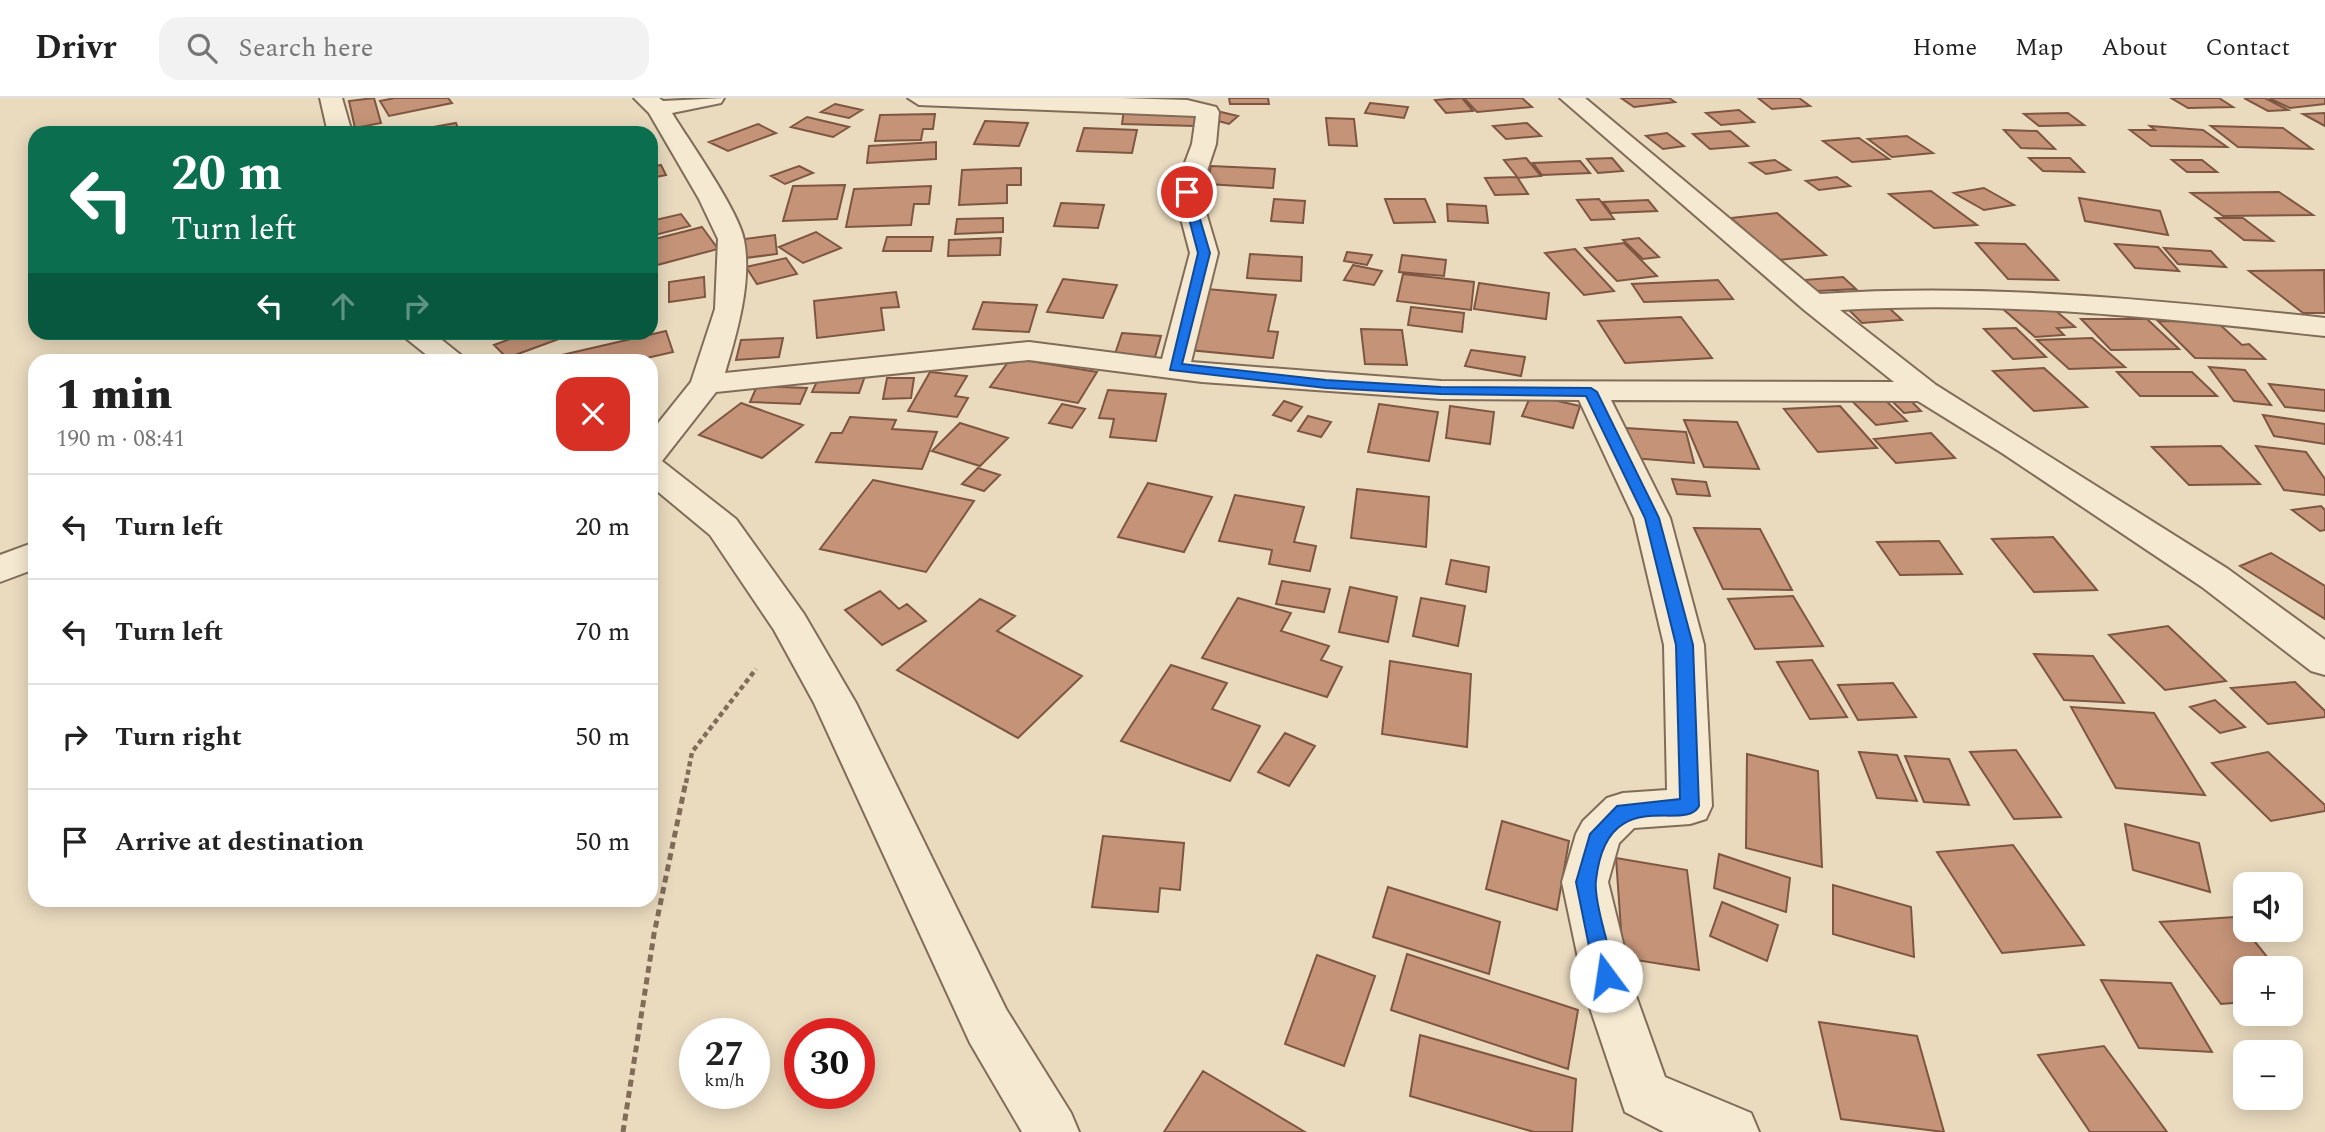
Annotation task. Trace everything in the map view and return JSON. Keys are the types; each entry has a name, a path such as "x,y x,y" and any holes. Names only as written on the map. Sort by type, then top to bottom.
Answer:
{"street":[{"path":"331,98 338,126"},
{"path":"658,445 706,384 729,309 731,239 712,200 652,103 713,98"},
{"path":"919,98 1187,107 1208,113 1204,144 1187,192 1204,253 1175,368"},
{"path":"1571,98 1813,303 1925,392 2014,446 2215,578 2325,661"},
{"path":"1813,303 1878,297 2092,305 2325,327"},
{"path":"423,340 443,354"},
{"path":"706,384 1029,351 1326,384 1441,390 1925,392"},
{"path":"1591,392 1652,518 1685,645 1690,806 1623,811 1599,834 1585,882 1611,996 1644,1094 1701,1122 1732,1132"},
{"path":"658,475 723,527 790,624 835,703 988,1026 1052,1132"},
{"path":"0,570 28,557"}],"path":[{"path":"623,1132 654,934 692,752 790,624"}],"building":[{"path":"374,98 381,123 355,126 349,101"},
{"path":"395,98 448,98 452,103 389,116 380,101"},
{"path":"1229,98 1268,98 1269,104 1230,104"},
{"path":"1462,98 1473,111 1446,113 1435,100"},
{"path":"1464,98 1522,98 1532,107 1477,112"},
{"path":"1621,98 1669,98 1675,102 1634,107"},
{"path":"1758,98 1799,98 1810,106 1772,109"},
{"path":"2171,98 2219,98 2233,107 2188,108"},
{"path":"2244,98 2265,98 2288,110 2268,111"},
{"path":"2269,98 2325,98 2325,104 2290,108"},
{"path":"1370,103 1408,107 1404,118 1365,113"},
{"path":"835,104 862,110 849,118 821,112"},
{"path":"1124,109 1196,111 1195,126 1122,124"},
{"path":"1739,110 1754,122 1721,125 1706,113"},
{"path":"1221,112 1238,116 1229,124 1211,119"},
{"path":"2068,113 2084,125 2039,126 2024,114"},
{"path":"2325,113 2325,126 2303,114"},
{"path":"935,114 933,129 923,129 921,140 875,141 880,115"},
{"path":"807,117 849,127 833,137 791,127"},
{"path":"1326,118 1354,119 1357,146 1329,145"},
{"path":"985,121 1028,123 1019,146 974,144"},
{"path":"1527,123 1541,136 1506,139 1493,126"},
{"path":"758,124 776,133 728,151 709,142"},
{"path":"2150,126 2203,130 2227,147 2151,146 2130,130 2155,130"},
{"path":"2211,126 2283,128 2312,149 2238,147"},
{"path":"1084,128 1137,130 1132,153 1077,151"},
{"path":"2004,130 2037,131 2055,149 2021,148"},
{"path":"1730,131 1748,146 1710,149 1693,134"},
{"path":"1667,133 1684,146 1663,149 1646,136"},
{"path":"1907,136 1933,153 1892,157 1868,139"},
{"path":"1859,138 1889,159 1852,162 1823,141"},
{"path":"936,142 936,159 867,163 869,146"},
{"path":"1526,158 1541,176 1518,178 1504,160"},
{"path":"1612,158 1623,171 1598,173 1587,159"},
{"path":"2029,158 2070,158 2084,172 2043,171"},
{"path":"1775,160 1790,170 1766,174 1750,163"},
{"path":"2172,160 2202,160 2217,172 2187,172"},
{"path":"1580,161 1590,173 1542,175 1533,163"},
{"path":"661,165 666,175 658,177 658,166"},
{"path":"799,166 813,173 785,184 771,176"},
{"path":"1211,166 1275,169 1273,188 1207,184"},
{"path":"1021,168 1021,185 1007,185 1007,203 959,205 962,170"},
{"path":"1517,177 1528,194 1495,195 1485,178"},
{"path":"1837,177 1850,186 1819,190 1806,181"},
{"path":"845,185 837,219 783,221 793,186"},
{"path":"931,186 929,204 914,204 911,225 846,227 854,189"},
{"path":"1984,188 2014,205 1984,210 1954,193"},
{"path":"1931,191 1977,225 1934,228 1889,194"},
{"path":"2279,192 2313,215 2223,216 2191,193"},
{"path":"2079,198 2160,211 2168,235 2085,221"},
{"path":"1274,199 1305,201 1303,223 1271,221"},
{"path":"1385,199 1425,199 1435,222 1394,223"},
{"path":"1599,199 1614,219 1591,220 1577,200"},
{"path":"1648,200 1657,211 1611,213 1603,202"},
{"path":"1061,203 1104,205 1098,228 1054,226"},
{"path":"1447,204 1486,206 1488,223 1448,221"},
{"path":"1777,213 1826,255 1769,261 1759,243 1731,218"},
{"path":"681,214 690,226 658,234 658,219"},
{"path":"1003,218 1003,232 955,234 957,219"},
{"path":"2216,218 2243,218 2273,241 2244,240"},
{"path":"702,227 718,249 658,265 658,238"},
{"path":"816,232 841,248 803,263 779,247"},
{"path":"775,235 777,254 745,258 744,239"},
{"path":"887,237 933,237 931,251 883,251"},
{"path":"1001,238 1000,255 948,256 949,240"},
{"path":"1639,238 1659,257 1643,259 1623,240"},
{"path":"1624,243 1657,276 1617,281 1585,248"},
{"path":"1976,243 2025,244 2058,280 2008,279"},
{"path":"2115,244 2158,247 2179,271 2135,268"},
{"path":"2164,248 2211,251 2226,267 2178,264"},
{"path":"1575,249 1614,291 1584,295 1545,253"},
{"path":"1347,252 1372,255 1367,265 1344,261"},
{"path":"1250,254 1302,257 1301,281 1247,278"},
{"path":"1402,255 1446,260 1444,276 1399,272"},
{"path":"786,258 797,274 757,284 746,267"},
{"path":"1353,265 1382,271 1374,285 1344,280"},
{"path":"2324,270 2325,313 2303,313 2249,271"},
{"path":"1403,274 1474,282 1471,310 1397,301"},
{"path":"704,277 705,297 669,302 669,282"},
{"path":"1843,277 1856,289 1816,291 1804,280"},
{"path":"1063,279 1117,285 1103,318 1047,312"},
{"path":"1718,280 1733,299 1644,302 1632,284"},
{"path":"1479,283 1549,293 1546,319 1474,309"},
{"path":"1207,289 1276,295 1268,331 1278,332 1273,358 1189,350"},
{"path":"896,292 899,307 881,308 884,330 817,338 814,301"},
{"path":"983,302 1037,305 1029,332 973,329"},
{"path":"1887,306 1902,320 1862,323 1848,309"},
{"path":"2050,306 2075,327 2057,328 2064,335 2035,337 2003,309"},
{"path":"1411,307 1464,313 1462,332 1408,325"},
{"path":"1681,317 1712,358 1625,363 1598,321"},
{"path":"2081,319 2147,319 2179,349 2111,350"},
{"path":"2158,321 2217,322 2242,345 2249,344 2265,359 2195,358"},
{"path":"2016,328 2046,357 2013,359 1984,329"},
{"path":"1361,329 1402,330 1407,365 1365,364"},
{"path":"666,331 673,352 658,355 566,354 627,340 658,340 658,333"},
{"path":"1122,333 1161,336 1155,357 1115,354"},
{"path":"783,338 779,357 736,360 741,340"},
{"path":"2092,338 2125,367 2069,369 2037,340"},
{"path":"507,340 556,340 518,354 503,354 494,345"},
{"path":"1471,350 1525,357 1521,376 1465,366"},
{"path":"1011,358 1097,372 1078,403 990,387"},
{"path":"2209,367 2245,370 2271,405 2234,401"},
{"path":"2044,368 2087,407 2034,411 1993,371"},
{"path":"930,372 967,376 955,396 968,398 957,417 908,411"},
{"path":"2117,372 2192,372 2217,396 2140,396"},
{"path":"820,375 865,376 859,393 812,392"},
{"path":"887,378 914,378 911,398 883,399"},
{"path":"2269,384 2325,390 2325,411 2285,407"},
{"path":"757,386 807,388 800,404 750,402"},
{"path":"1108,390 1166,394 1156,441 1110,437 1114,419 1099,418"},
{"path":"1531,395 1580,406 1573,428 1522,416"},
{"path":"1882,397 1907,421 1876,425 1851,400"},
{"path":"1909,399 1921,411 1904,413 1891,400"},
{"path":"1284,401 1302,407 1291,421 1273,415"},
{"path":"741,403 803,425 762,458 699,435"},
{"path":"1062,404 1085,409 1072,428 1049,423"},
{"path":"1379,404 1438,412 1429,461 1368,452"},
{"path":"1450,406 1494,412 1490,444 1446,438"},
{"path":"1840,406 1877,448 1818,452 1784,409"},
{"path":"2263,415 2325,424 2325,444 2274,436"},
{"path":"1308,416 1331,422 1321,437 1298,431"},
{"path":"850,417 896,420 892,429 937,432 922,469 816,462 831,433 842,433"},
{"path":"1684,420 1737,422 1759,469 1704,467"},
{"path":"960,423 1008,438 980,466 932,451"},
{"path":"1626,428 1686,432 1694,463 1632,458"},
{"path":"1931,433 1955,458 1896,463 1874,439"},
{"path":"2221,446 2260,484 2189,485 2152,447"},
{"path":"2256,446 2306,452 2325,479 2325,495 2284,490"},
{"path":"978,468 1000,475 984,491 962,484"},
{"path":"1672,479 1706,482 1710,496 1677,494"},
{"path":"873,480 974,501 926,572 820,549"},
{"path":"1148,483 1212,497 1184,552 1118,537"},
{"path":"1357,489 1429,497 1426,547 1351,538"},
{"path":"1235,495 1304,507 1294,542 1316,546 1310,571 1269,564 1272,550 1219,541"},
{"path":"2321,506 2325,510 2325,530 2320,531 2292,510"},
{"path":"1694,528 1760,529 1792,590 1723,589"},
{"path":"2053,537 2097,590 2034,592 1992,539"},
{"path":"1939,541 1962,574 1900,575 1877,542"},
{"path":"2271,553 2325,586 2325,619 2240,566"},
{"path":"1451,560 1489,567 1486,592 1446,584"},
{"path":"1282,581 1330,589 1324,612 1276,604"},
{"path":"1350,587 1397,597 1388,642 1339,632"},
{"path":"880,591 899,609 907,604 926,621 882,645 845,610"},
{"path":"1793,596 1823,646 1755,649 1728,599"},
{"path":"1238,598 1291,613 1281,631 1329,646 1321,660 1342,667 1327,697 1202,658"},
{"path":"1421,598 1465,606 1458,646 1413,636"},
{"path":"980,599 1015,616 997,631 1082,676 1018,738 897,670"},
{"path":"2168,626 2226,681 2165,690 2109,635"},
{"path":"2034,654 2093,656 2124,703 2064,700"},
{"path":"1812,660 1847,717 1810,719 1777,662"},
{"path":"1390,661 1471,674 1467,747 1382,734"},
{"path":"1171,665 1227,683 1212,709 1260,726 1230,781 1121,741"},
{"path":"2295,682 2325,711 2325,717 2268,724 2231,688"},
{"path":"1893,683 1916,717 1858,720 1838,685"},
{"path":"2215,700 2245,727 2220,733 2190,707"},
{"path":"2071,707 2154,713 2205,795 2116,788"},
{"path":"1285,733 1315,746 1289,786 1258,772"},
{"path":"2016,750 2061,817 2014,819 1970,752"},
{"path":"1859,752 1897,755 1917,801 1877,798"},
{"path":"2268,752 2325,805 2325,811 2271,821 2212,763"},
{"path":"1747,754 1818,771 1822,867 1746,848"},
{"path":"1905,756 1949,759 1969,805 1924,802"},
{"path":"1502,821 1569,841 1557,910 1486,889"},
{"path":"2125,824 2199,843 2210,892 2133,870"},
{"path":"1103,836 1184,843 1180,890 1160,888 1158,912 1092,907"},
{"path":"2013,845 2084,945 2002,953 1937,852"},
{"path":"1719,854 1790,878 1786,912 1714,888"},
{"path":"1616,858 1687,870 1699,970 1623,958"},
{"path":"1833,885 1911,907 1914,957 1833,934"},
{"path":"1388,887 1500,922 1489,974 1373,937"},
{"path":"1722,902 1778,925 1767,961 1710,936"},
{"path":"2233,917 2233,942 2255,942 2266,956 2233,956 2233,1003 2221,1004 2160,922"},
{"path":"1407,954 1578,1010 1568,1069 1391,1010"},
{"path":"1317,955 1375,976 1344,1066 1285,1044"},
{"path":"2101,980 2171,983 2212,1052 2139,1048"},
{"path":"1819,1022 1917,1036 1944,1132 1841,1119"},
{"path":"1420,1035 1576,1079 1572,1132 1534,1132 1410,1096"},
{"path":"2104,1046 2167,1132 2090,1132 2038,1055"},
{"path":"1203,1071 1305,1132 1164,1132"}],"route":[{"path":"1187,192 1204,253 1175,368 1202,373 1326,384 1441,390 1591,392 1652,518 1685,645 1690,806 1623,811 1599,834 1585,882 1606,976"}]}
